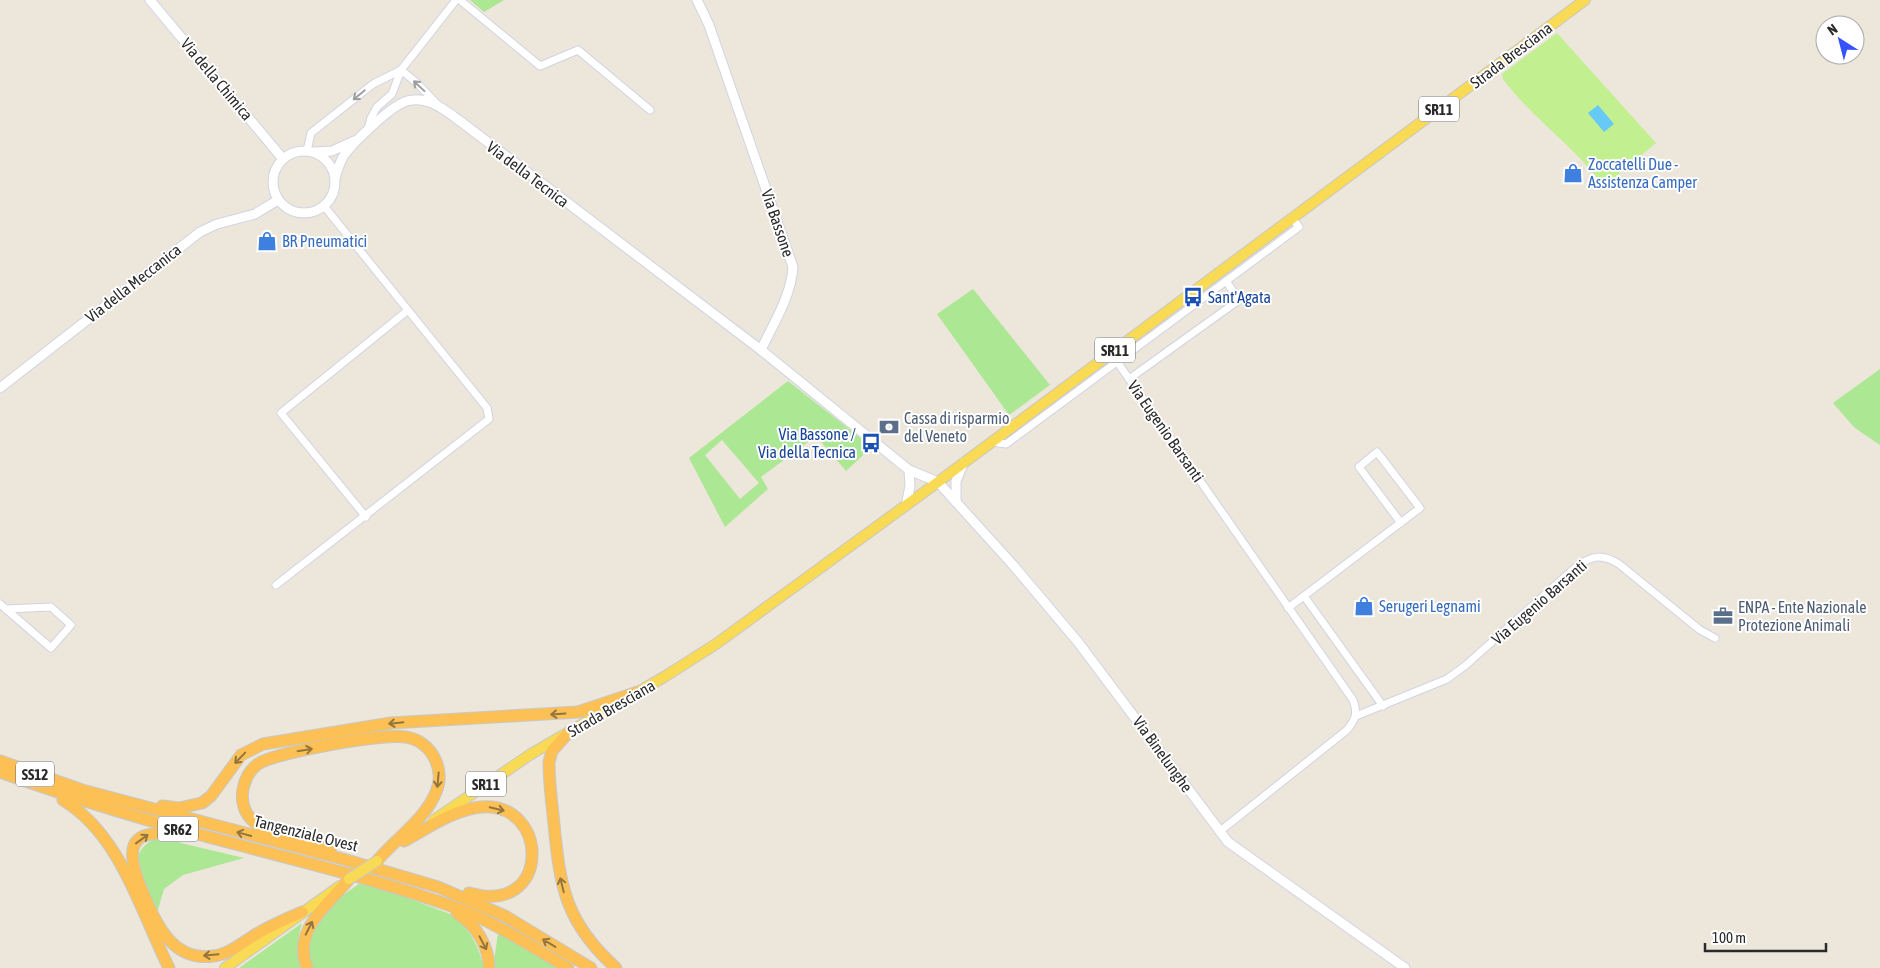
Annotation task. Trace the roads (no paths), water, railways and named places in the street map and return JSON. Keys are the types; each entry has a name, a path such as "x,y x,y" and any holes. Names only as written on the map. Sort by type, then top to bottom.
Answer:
{"highway":[{"path":"82,790 167,807 188,807 207,799 241,755 263,744 391,723 578,712 638,692"},
{"path":"570,731 552,751 549,762 560,881 570,909 579,926 602,956 616,968"},
{"path":"354,862 322,846 270,832 252,820 245,809 242,796 245,781 253,769 263,762 286,753 386,737 405,736 426,746 434,757 439,780 430,804 404,837 377,861"},
{"name":"Tangenziale Ovest","path":"0,761 82,790 354,862 438,887 505,916 591,968"},
{"name":"Tangenziale Ovest","path":"0,772 132,816 322,866 455,907 497,926 568,968"},
{"path":"35,785 73,806 104,838 120,863 169,968"},
{"path":"404,837 457,813 489,807 506,811 519,821 528,833 533,850 530,869 521,886 513,892 497,898 407,878"},
{"path":"302,912 259,932 221,954 205,956 188,953 171,943 157,925 134,872 131,859 132,849 141,838 159,832 322,866"},
{"path":"307,968 303,949 307,929 324,906 349,879"},
{"path":"367,879 453,911 464,918 484,944 489,968"}],"main road":[{"name":"Strada Bresciana","path":"404,837 494,778 716,644 992,442 1017,429 1114,357 1292,218 1585,0"},
{"path":"349,879 377,861"},
{"path":"225,968 302,912 335,893"}],"street":[{"name":"Via della Chimica","path":"150,0 283,159"},
{"path":"367,131 377,107 392,94 401,70 458,0 540,66 578,50 650,110"},
{"name":"Via Bassone","path":"697,0 712,34 793,267 792,281 787,296 761,350"},
{"path":"310,152 311,133 373,84 401,70"},
{"name":"Via della Tecnica","path":"401,70 436,103 761,350"},
{"path":"356,140 332,151 298,151 283,159 274,171 273,179 278,200 284,206 300,213 309,213 324,206 334,189 335,179 343,156 356,140 408,100 436,103"},
{"path":"310,152 328,163 335,179"},
{"name":"Via della Meccanica","path":"0,388 200,232 217,224 255,214 278,200"},
{"path":"276,586 366,518 489,419 487,408 324,206"},
{"name":"Strada Bresciana","path":"1114,357 1226,281 1299,227 1292,218"},
{"path":"1130,379 1239,300 1226,281"},
{"path":"366,518 281,413 407,311"},
{"path":"761,350 909,470 938,482"},
{"name":"Via Eugenio Barsanti","path":"1114,357 1353,700 1356,716 1447,679 1466,665 1576,566 1590,558 1599,556 1619,564 1700,630 1714,638"},
{"path":"1288,608 1401,523 1420,508 1377,452 1359,466 1401,523"},
{"path":"956,502 956,481 964,462"},
{"path":"906,506 910,486 909,470"},
{"name":"Via Binelunghe","path":"938,482 1013,565 1078,642 1130,708 1228,842 1405,968"},
{"path":"1304,596 1383,706"},
{"path":"3,607 51,607 71,625 51,648 3,607"},
{"path":"1219,832 1347,730 1356,716"}],"water":[{"path":"1598,105 1614,124 1604,132 1588,113"}],"place":[{"name":"Zoccatelli Due - Assistenza Camper","path":"1573,173"},
{"name":"BR Pneumatici","path":"267,241"},
{"name":"Sant'Agata","path":"1193,297"},
{"name":"Cassa di risparmio del Veneto","path":"889,427"},
{"name":"Via Bassone / Via della Tecnica","path":"871,443"},
{"name":"Serugeri Legnami","path":"1364,606"},
{"name":"ENPA - Ente Nazionale Protezione Animali","path":"1723,616"}]}
